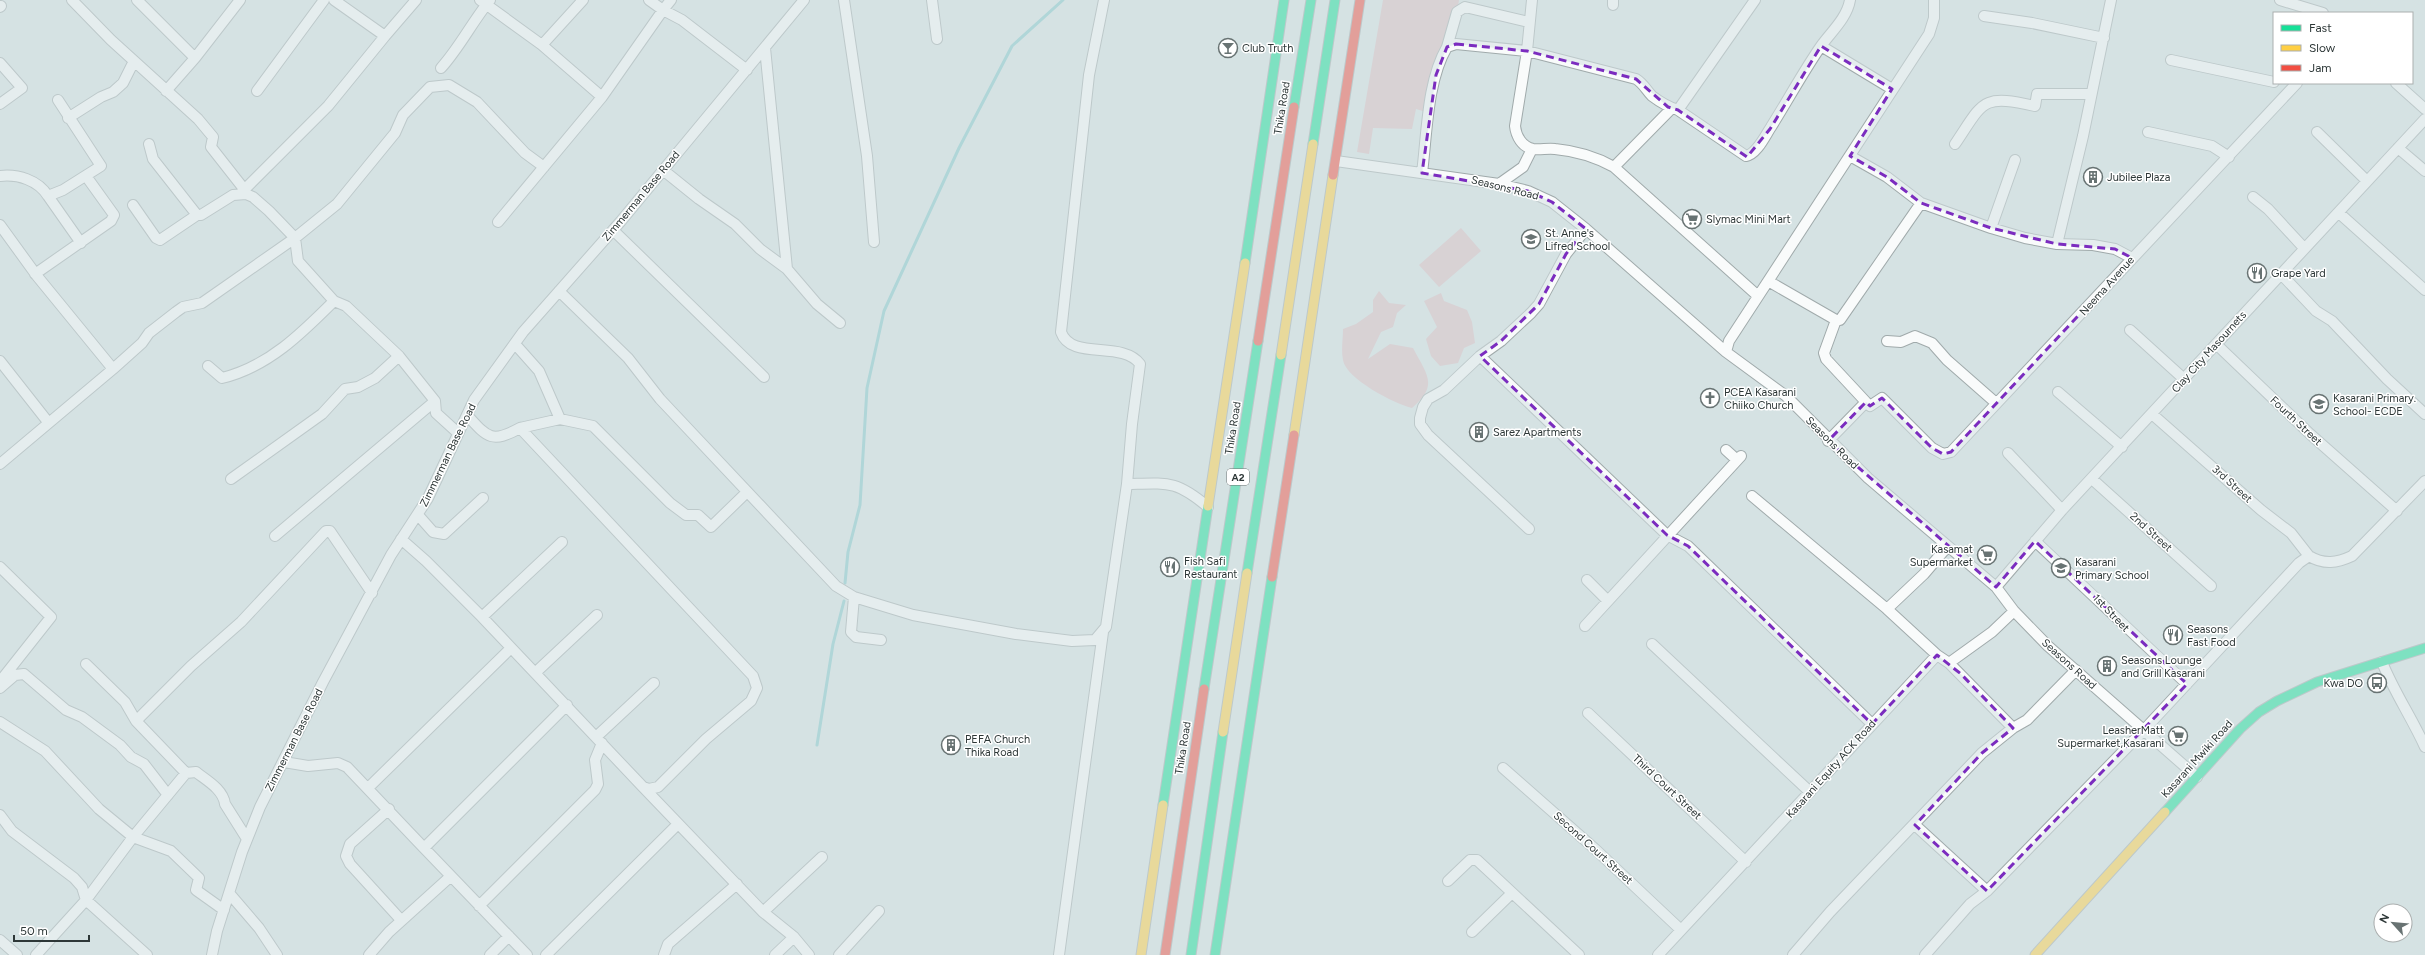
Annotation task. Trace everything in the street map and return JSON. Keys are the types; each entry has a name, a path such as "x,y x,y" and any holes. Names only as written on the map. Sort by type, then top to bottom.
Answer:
{"main road":[{"name":"Thika Road","path":"1141,955 1284,0"},
{"name":"Thika Road","path":"1165,955 1178,855 1311,0"},
{"name":"A2","path":"1191,955 1202,869 1336,0"},
{"path":"1215,955 1360,0"},
{"name":"Kasarani Mwiki Road","path":"2035,955 2230,740 2258,713 2316,684 2425,648"}],"street":[{"path":"72,0 134,61 198,119 213,137 211,147 242,192 253,197 295,238 298,261 334,301 346,306 399,356 435,401 436,413 458,433"},
{"path":"137,0 195,58"},
{"path":"166,91 195,58 240,0"},
{"path":"257,91 324,0"},
{"path":"334,0 385,36"},
{"path":"133,205 156,238 160,240 197,215 201,215 233,195 242,192 328,106 416,0"},
{"path":"542,45 583,0"},
{"path":"649,0 663,10 682,20 747,70"},
{"path":"498,222 602,97 671,0"},
{"name":"Zimmerman Base Road","path":"212,955 229,893 247,839 323,682 401,539 418,515 474,400 515,344 613,230 804,0"},
{"path":"844,0 867,156 874,242"},
{"path":"932,0 937,39"},
{"path":"1059,955 1103,632 1115,574 1127,484 1140,364 1133,357 1124,353 1076,346 1065,340 1061,332 1089,75 1104,0"},
{"path":"1532,0 1527,51 1515,126 1516,135 1522,142 1532,149 1570,151 1595,157 1614,167 1758,296"},
{"path":"1614,167 1675,109 1755,0"},
{"path":"1447,47 1456,44 1527,51 1636,80 1643,84 1651,95 1675,109 1740,153 1750,156 1770,129 1821,46 1839,23 1848,7 1850,0"},
{"path":"1726,352 1729,341 1850,156 1892,88 1929,34 1934,18 1934,0"},
{"path":"2057,244 2104,38 2111,0"},
{"path":"2280,0 2320,12"},
{"path":"441,68 451,56 486,2 542,45 602,97"},
{"path":"1422,173 1436,75 1440,59 1447,47 1457,12 1465,8 1529,22"},
{"path":"1984,16 2032,23 2104,38"},
{"path":"1821,46 1892,88"},
{"path":"764,48 787,269"},
{"path":"2171,60 2273,83"},
{"path":"68,118 101,97 113,92 124,83 134,61"},
{"path":"0,63 22,88 0,104"},
{"path":"2276,84 2288,92"},
{"name":"Neema Avenue","path":"1866,402 1870,406 1882,398 1911,428 1939,453 1947,454 1952,452 1996,403 2107,288 2132,258 2229,157 2296,84"},
{"path":"2397,84 2425,108"},
{"path":"2,458 113,369 142,343 149,333 179,309 202,302 295,238 338,204 395,133 403,114 430,87 448,85 477,102 525,153 544,167"},
{"path":"1955,144 1974,115 1990,100 2005,99 2035,106 2037,94 2091,94"},
{"path":"48,196 63,190 101,166 68,118 58,100"},
{"name":"Clay City Masournets","path":"1996,588 2034,541 2062,510 2282,275 2304,248 2339,214 2367,181 2425,119"},
{"path":"2148,132 2212,146 2229,157"},
{"path":"2317,132 2367,181"},
{"path":"149,144 153,159 197,215"},
{"path":"2398,148 2425,171"},
{"path":"1499,184 1515,175 1523,167 1532,149"},
{"path":"1850,156 1887,177 1921,203 1991,228 2025,238 2057,244 2093,246 2115,250 2132,258"},
{"path":"1991,228 2015,160"},
{"name":"Seasons Road","path":"1336,161 1499,184 1541,196 1586,229 1726,352 1786,396 1828,441 1947,547 1996,588 2014,612 2048,646 2197,777"},
{"path":"663,170 699,199 735,224 760,249 787,269 817,304 840,323"},
{"path":"0,176 14,175 24,178 44,189 81,243"},
{"path":"35,274 111,221 114,215 86,176"},
{"path":"2253,198 2268,209 2304,248"},
{"path":"1768,281 1836,320 1840,320 1921,203"},
{"path":"2339,214 2425,290"},
{"path":"0,225 35,274 113,369"},
{"path":"1529,529 1428,435 1420,424 1420,414 1428,399 1444,390 1480,356 1501,341 1535,309 1566,254 1586,229"},
{"path":"613,230 764,377"},
{"path":"2282,275 2316,311 2332,320 2387,379 2425,414"},
{"path":"559,291 628,358 660,399 746,493 836,586 854,597 914,615 1016,634 1088,641 1095,640 1103,632"},
{"path":"208,366 222,378 234,375 273,356 303,332 334,301"},
{"path":"1828,441 1866,402 1826,358 1824,353 1836,320"},
{"path":"2130,330 2158,353 2184,379"},
{"path":"1887,341 1901,342 1915,336 1932,344 1947,360 1996,403"},
{"path":"515,344 539,371 560,419"},
{"name":"Fourth Street","path":"2216,344 2310,434 2397,511"},
{"path":"231,479 322,414 345,389 358,387 375,378 399,356"},
{"path":"1480,356 1667,535 1688,546 1872,724"},
{"path":"0,361 48,422"},
{"path":"2058,392 2122,447"},
{"path":"275,536 435,401"},
{"name":"3rd Street","path":"2152,414 2261,510 2291,533 2309,556"},
{"path":"467,415 484,433 496,438 505,436 520,428 560,419 593,426 670,503 686,515 698,515 711,528 746,493"},
{"path":"520,428 753,676 756,682 758,688 751,701 706,739 668,779 658,786 650,789 642,786"},
{"path":"1585,626 1739,458 1726,450"},
{"path":"2008,453 2062,510"},
{"name":"2nd Street","path":"2092,479 2211,586"},
{"path":"1925,955 1970,904 1986,891 2143,731 2299,563 2309,556 2316,560 2337,562 2352,556 2425,481"},
{"path":"1127,484 1176,485 1187,490 1208,507"},
{"path":"1752,496 1887,609 1937,655 1949,663 2013,728"},
{"path":"418,515 433,532 444,534 483,498"},
{"path":"136,721 192,666 241,622 326,531 330,531 372,593"},
{"path":"401,539 426,561 482,617 763,912 794,937 809,955"},
{"name":"1st Street","path":"2034,541 2187,684"},
{"path":"482,617 562,542"},
{"path":"1887,609 1924,574 1947,547"},
{"path":"0,567 51,617 0,682"},
{"path":"1587,580 1608,601"},
{"path":"854,597 851,632 856,638 881,640"},
{"path":"1949,663 1992,632 2014,612"},
{"path":"535,674 598,615"},
{"path":"1652,644 1810,792"},
{"path":"369,787 511,648"},
{"name":"Kasarani Equity ACK Road","path":"1658,955 1937,655"},
{"path":"2382,662 2390,681 2414,723 2425,747"},
{"path":"86,664 125,702 136,721 186,773"},
{"path":"1793,955 1830,912 1915,826 1982,753 2013,728 2027,720 2076,670"},
{"path":"0,688 15,675 24,674 66,710 82,717 120,745 131,757 144,764 168,795"},
{"path":"479,906 595,790 598,784 595,760 599,740 654,684"},
{"path":"424,848 567,705"},
{"name":"Third Court Street","path":"1588,713 1746,862"},
{"path":"0,722 45,751 99,809 132,837 171,851 199,878 196,890 224,910"},
{"path":"284,762 308,766 338,763 347,767 369,787 424,848 527,955"},
{"name":"Second Court Street","path":"1503,768 1595,849 1681,930"},
{"path":"36,955 86,900 132,837 186,773 196,772 215,786 224,798 225,804 247,839"},
{"path":"389,809 350,844 346,856 350,864 401,920"},
{"path":"0,815 12,830 74,878 82,887 86,900 147,955"},
{"path":"546,955 678,824"},
{"path":"1915,826 1986,891"},
{"path":"763,912 822,857"},
{"path":"1448,881 1470,860 1474,859 1579,955"},
{"path":"369,955 401,920 451,876"},
{"path":"664,955 668,944 737,884"},
{"path":"229,893 259,928 277,955"},
{"path":"1472,932 1512,893"},
{"path":"839,955 879,911"},
{"path":"490,955 509,936"},
{"path":"775,955 794,937"},
{"path":"0,940 17,955"}],"highlighted area":[{"path":"1456,44 1527,51 1636,79 1668,107 1678,110 1747,157 1770,129 1821,46 1892,89 1850,156 1887,177 1921,203 1991,228 2057,244 2115,249 2132,258 1951,452 1943,454 1932,448 1882,398 1870,406 1866,402 1828,441 1996,587 2035,541 2187,684 1987,891 1915,825 1982,753 2013,728 1961,674 1937,655 1872,724 1688,546 1667,535 1480,356 1501,341 1539,304 1566,254 1586,229 1552,202 1528,191 1422,173 1436,75 1447,47"}],"shaded area":[{"path":"1383,0 1459,0 1454,32 1435,60 1426,112 1416,109 1412,129 1373,128 1369,154 1357,152"},
{"path":"1461,228 1481,251 1439,287 1419,265"},
{"path":"1379,291 1389,303 1406,305 1397,313 1393,327 1381,332 1368,359 1390,344 1413,348 1426,373 1428,386 1426,393 1412,408 1404,406 1372,390 1353,375 1346,367 1343,360 1343,329 1356,324 1373,312 1373,300"},
{"path":"1441,293 1444,301 1467,310 1472,322 1475,343 1464,348 1458,363 1440,366 1431,356 1426,339 1437,327 1424,301"}],"waterway":[{"path":"845,583 848,552 860,505 867,388 884,311 959,148 1012,46 1063,0"},
{"path":"817,745 833,644 844,601"}],"traffic: fast":[{"path":"1245,263 1284,0"},
{"path":"1294,107 1311,0"},
{"path":"1313,144 1335,0"},
{"path":"1204,689 1258,341"},
{"path":"1247,573 1281,355"},
{"path":"1163,805 1208,506"},
{"path":"1215,955 1272,577"},
{"path":"2165,812 2240,729 2259,712 2277,701 2317,682 2425,648"},
{"path":"1191,955 1223,732"}],"traffic: slow":[{"path":"1281,355 1313,144"},
{"path":"1294,435 1333,175"},
{"path":"1208,506 1245,263"},
{"path":"1223,732 1247,573"},
{"path":"1141,955 1163,805"},
{"path":"2035,955 2165,812"}],"traffic: jam":[{"path":"1333,175 1360,0"},
{"path":"1258,341 1294,107"},
{"path":"1272,577 1294,435"},
{"path":"1165,955 1204,689"}],"place":[{"name":"Club Truth","path":"1228,48"},
{"name":"Jubilee Plaza","path":"2093,177"},
{"name":"Slymac Mini Mart","path":"1692,219"},
{"name":"St. Anne's Lifred School","path":"1531,239"},
{"name":"Grape Yard","path":"2257,273"},
{"name":"PCEA Kasarani Chiiko Church","path":"1710,398"},
{"name":"Kasarani Primary. School- ECDE","path":"2319,404"},
{"name":"Sarez Apartments","path":"1479,432"},
{"name":"Kasamat Supermarket","path":"1987,555"},
{"name":"Fish Safi Restaurant","path":"1170,567"},
{"name":"Kasarani Primary School","path":"2061,568"},
{"name":"Seasons Fast Food","path":"2173,635"},
{"name":"Seasons Lounge and Grill Kasarani","path":"2107,666"},
{"name":"Kwa DO","path":"2377,683"},
{"name":"LeasherMatt Supermarket,Kasarani","path":"2178,736"},
{"name":"PEFA Church Thika Road","path":"951,745"}]}
